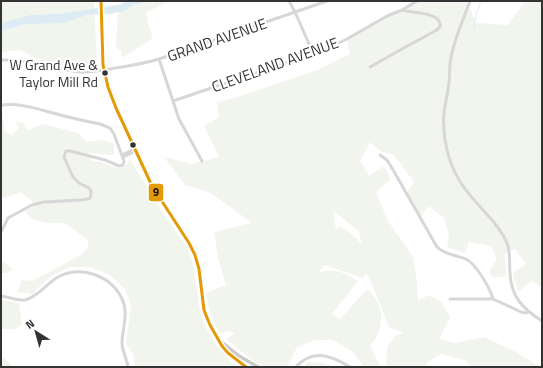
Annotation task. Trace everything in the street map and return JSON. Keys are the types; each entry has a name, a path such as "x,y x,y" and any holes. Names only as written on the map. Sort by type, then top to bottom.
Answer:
{"main road":[{"path":"101,1 102,52 104,70 112,99 152,186 189,243 195,255 199,269 204,310 210,325 228,354 246,367"},
{"path":"218,339 239,356 258,367"}],"street":[{"path":"289,1 313,53"},
{"name":"GRAND AVENUE","path":"1,60 18,60 81,72 99,71 144,63 159,60 327,1"},
{"name":"CLEVELAND AVENUE","path":"173,101 313,53 340,42 387,16 402,10 416,1"},
{"path":"470,1 451,58 444,113 446,148 453,168 462,185 496,226 507,243 510,255 510,275 516,298 528,312 542,321"},
{"path":"370,67 440,28 440,21 435,16 402,10"},
{"path":"159,60 179,119 202,161"},
{"path":"1,105 28,106 106,126 110,128 114,134 124,161 124,164 119,166 104,160 66,151 64,157 74,177 79,183 89,188 91,191 90,198 81,200 44,202 32,205 8,218 1,232"},
{"path":"122,156 135,150"},
{"path":"380,155 392,168 437,247 443,252 465,259 473,264 493,299"},
{"path":"1,296 24,300 30,298 57,278 72,272 81,272 94,275 105,280 115,287 119,293 125,310 126,320 122,345 128,367"},
{"path":"450,299 493,299 521,312 528,312"},
{"path":"296,367 312,357 322,356 331,357 350,367"}],"shaded area":[{"path":"1,1 94,1 97,66 88,68 63,66 41,61 20,50 1,52"},
{"path":"126,1 148,1 133,5 123,12 87,15 63,23 25,24 1,31 1,23 31,15 60,14 122,4"},
{"path":"148,1 168,1 146,12 152,39 122,58 121,51 116,47 118,12 123,12 133,5"},
{"path":"417,1 467,1 476,23 508,25 525,1 542,1 542,287 531,281 518,292 513,273 526,264 515,249 505,253 506,276 493,278 489,272 497,259 491,246 469,242 465,253 447,247 449,235 444,218 429,206 420,217 406,194 414,182 393,154 382,152 370,142 360,161 369,176 384,166 391,179 376,192 388,221 413,257 418,301 429,295 441,302 450,317 439,339 454,343 484,337 516,352 540,367 472,367 464,360 441,354 426,363 427,367 386,367 387,348 395,336 404,333 389,327 373,286 366,273 363,278 324,265 318,273 329,271 339,272 358,281 332,314 340,319 367,289 377,302 380,309 381,324 379,332 370,346 382,367 364,367 352,351 333,340 315,340 297,347 287,367 264,367 248,357 226,339 235,333 227,331 220,333 214,323 206,293 226,285 218,258 214,232 252,223 211,193 185,185 164,157 192,164 219,157 204,126 219,117 217,102 238,97 317,70 350,54 347,39","holes":["333,210 359,232 362,244 346,230 338,226 336,230"]},
{"path":"1,108 5,131 12,135 19,128 16,122 24,123 27,131 43,124 78,133 87,142 101,140 114,143 114,155 89,153 91,161 120,168 127,164 130,160 165,216 186,246 191,257 195,276 200,313 206,328 216,345 236,367 135,367 133,354 126,343 131,305 125,289 110,275 90,267 70,267 51,276 32,294 18,292 22,280 32,281 81,255 88,248 88,240 65,223 47,223 32,219 25,211 35,206 22,192 1,198"},
{"path":"1,260 13,270 6,273 1,273"},
{"path":"1,300 19,303 22,324 15,329 1,330"},
{"path":"1,355 13,367 1,367"},
{"path":"307,362 323,363 335,367 305,367"}],"waterway":[{"path":"474,28 476,14 481,1"}],"transit line":[{"name":"9","path":"101,1 103,65 108,87 116,108 152,186 189,243 195,255 199,269 204,310 210,325 222,346 228,353 246,367"}],"place":[{"name":"W Grand Ave & Taylor Mill Rd","path":"105,73"}]}
